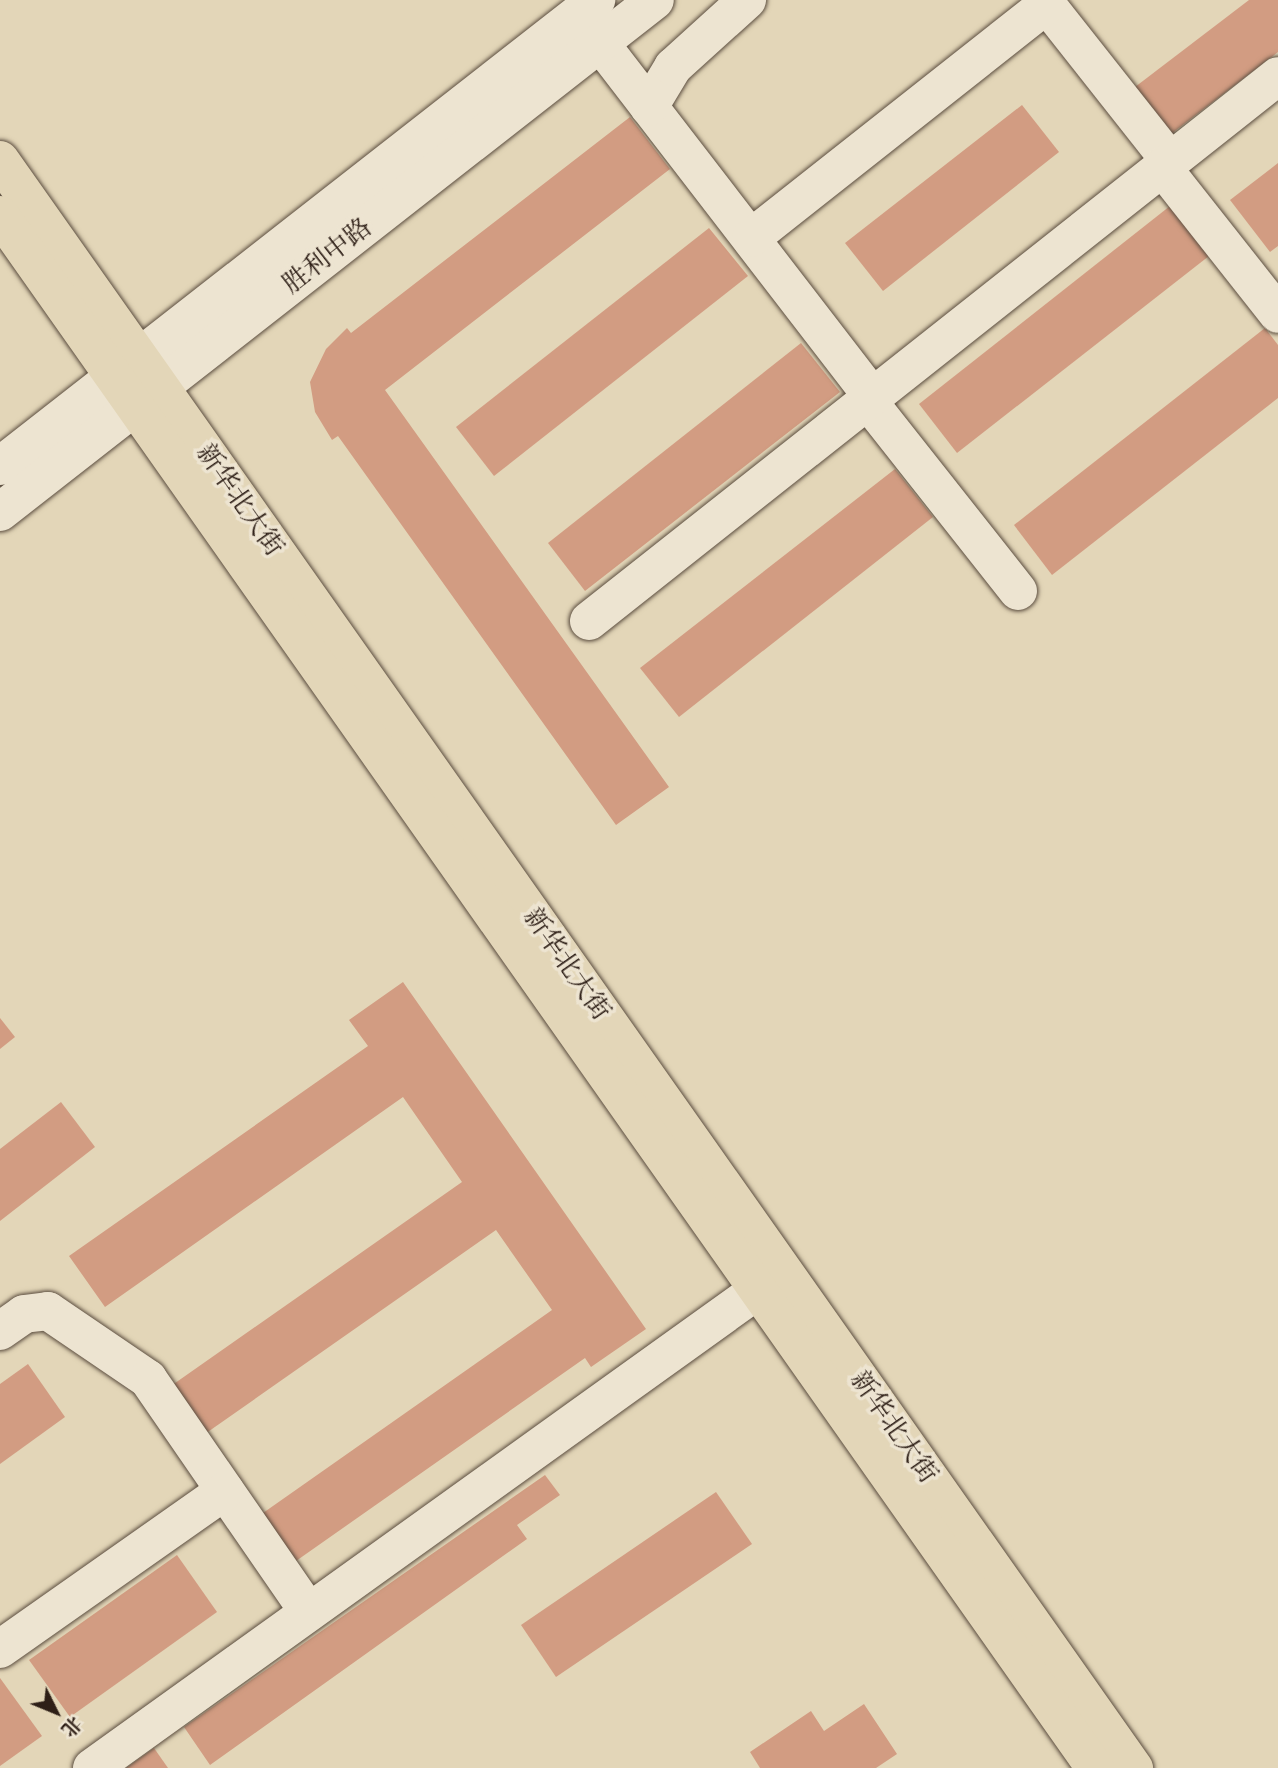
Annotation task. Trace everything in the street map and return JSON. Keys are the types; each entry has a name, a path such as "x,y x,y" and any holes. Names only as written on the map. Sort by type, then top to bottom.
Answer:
{"main road":[{"name":"新华北大街","path":"0,160 137,382 758,1290 1095,1768"},
{"name":"新华北大街","path":"0,215 137,382 1134,1768"}],"street":[{"name":"胜利中路","path":"0,512 137,382 596,0"},
{"name":"胜利中路","path":"0,466 137,382 655,0"},
{"path":"649,107 673,66 747,0"},
{"path":"751,238 1045,2 1278,314"},
{"path":"600,43 1018,590"},
{"path":"589,621 1278,76"},
{"path":"92,1768 758,1290"},
{"path":"0,1331 24,1314 48,1311 124,1360 148,1380 309,1612"},
{"path":"0,1648 225,1491"}],"building":[{"path":"1249,0 1278,0 1278,52 1171,134 1135,87"},
{"path":"1022,105 1059,152 883,291 845,243"},
{"path":"630,117 670,169 385,390 669,787 616,825 338,436 332,440 315,412 310,382 326,349 347,328 351,333"},
{"path":"1278,163 1278,246 1270,252 1230,200"},
{"path":"1170,206 1209,256 957,453 919,404"},
{"path":"709,228 748,276 494,476 456,427"},
{"path":"1265,328 1278,345 1278,398 1052,575 1014,525"},
{"path":"801,343 840,392 585,591 548,543"},
{"path":"895,469 933,517 679,717 640,668"},
{"path":"403,982 646,1329 591,1367 585,1358 296,1561 263,1513 552,1310 496,1230 202,1436 168,1388 462,1182 403,1097 105,1307 69,1256 368,1046 349,1020"},
{"path":"0,1018 15,1037 0,1049"},
{"path":"61,1102 95,1147 0,1221 0,1149"},
{"path":"28,1364 65,1417 0,1464 0,1384"},
{"path":"545,1475 560,1495 517,1525 527,1539 210,1765 184,1727"},
{"path":"716,1492 752,1544 556,1677 521,1625"},
{"path":"177,1555 217,1612 70,1717 29,1660"},
{"path":"0,1678 42,1736 0,1766"},
{"path":"864,1704 897,1754 876,1768 760,1768 750,1752 811,1711 824,1731"},
{"path":"154,1748 168,1768 126,1768"}]}
